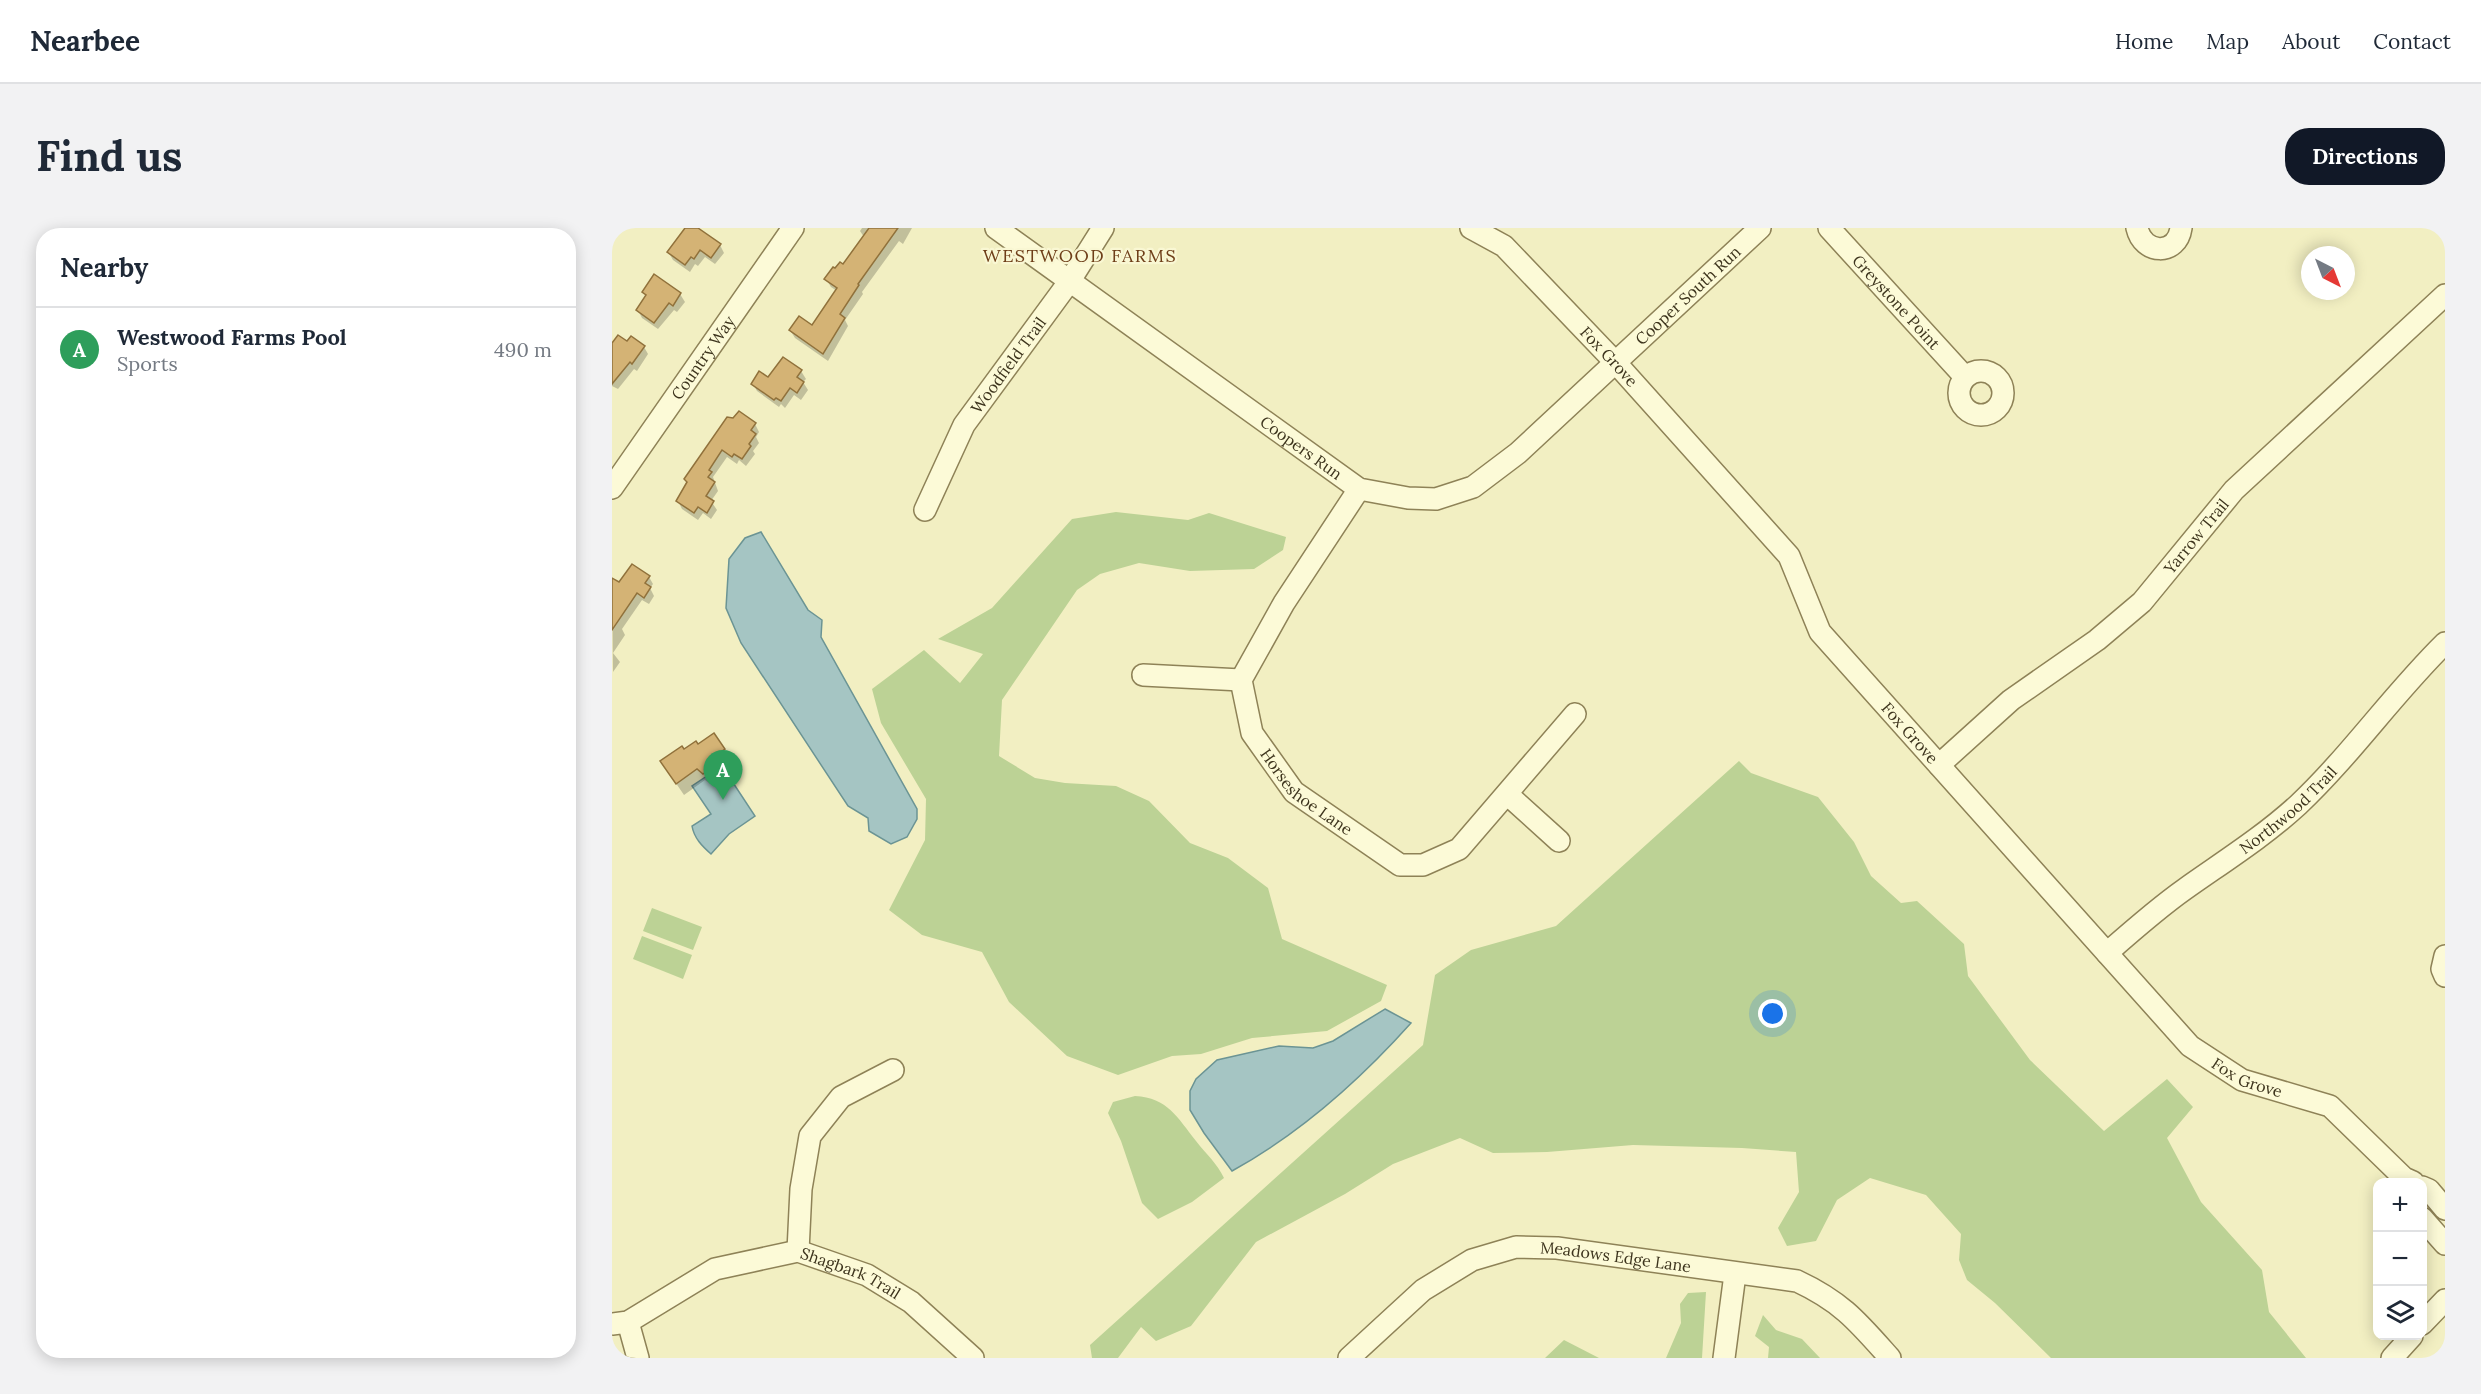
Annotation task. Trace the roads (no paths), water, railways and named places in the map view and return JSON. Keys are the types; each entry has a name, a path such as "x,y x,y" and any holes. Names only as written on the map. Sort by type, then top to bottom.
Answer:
{"street":[{"name":"Country Way","path":"612,488 793,228"},
{"name":"Coopers Run","path":"996,228 1359,489 1408,498 1436,499 1473,487 1518,453 1615,362"},
{"name":"Woodfield Trail","path":"925,510 964,425 1069,282 1103,228"},
{"name":"Fox Grove","path":"1470,228 1504,246 1615,362 1790,555 1820,632 2190,1046 2242,1080 2330,1106 2407,1178"},
{"name":"Cooper South Run","path":"1615,362 1760,228"},
{"name":"Greystone Point","path":"1829,228 1965,377"},
{"path":"2138,228 2140,238 2154,249 2171,246 2178,240 2181,228"},
{"name":"Yarrow Trail","path":"1939,765 2011,700 2097,640 2142,602 2234,490 2445,295"},
{"path":"1143,675 1241,680 1284,603 1359,489"},
{"name":"Northwood Trail","path":"2107,953 2182,891 2242,850 2299,804 2347,753 2411,676 2445,643"},
{"name":"Horseshoe Lane","path":"1241,680 1252,733 1294,792 1400,865 1423,865 1459,849 1575,714"},
{"path":"1507,794 1559,841"},
{"path":"2445,956 2442,969 2445,976"},
{"path":"798,1251 801,1189 810,1136 841,1096 893,1070"},
{"name":"Fox Grove","path":"2427,1189 2445,1209"},
{"path":"2427,1224 2445,1244"},
{"name":"Meadows Edge Lane","path":"1349,1358 1423,1290 1472,1260 1516,1247 1557,1248 1797,1281 1823,1293 1848,1311 1890,1358"},
{"name":"Shagbark Trail","path":"620,1323 715,1269 798,1251 867,1275 902,1296 973,1358"},
{"path":"1724,1358 1735,1274"},
{"path":"2427,1319 2445,1300"},
{"path":"620,1323 638,1358"},
{"path":"2392,1358 2408,1340"}],"water":[{"path":"761,532 808,610 822,620 821,637 917,809 917,819 907,837 891,844 869,831 868,818 848,806 741,643 726,608 729,559 745,538"},
{"path":"722,766 755,816 729,834 711,854 693,830 692,826 711,814 692,786"},
{"path":"1385,1009 1411,1023 1371,1065 1328,1104 1281,1140 1232,1171 1190,1110 1190,1091 1196,1079 1217,1060 1279,1046 1313,1048 1333,1041"}],"place":[{"name":"Westwood Farms Pool","path":"723,800"}],"district":[{"name":"WESTWOOD FARMS","path":"1080,256"}]}
